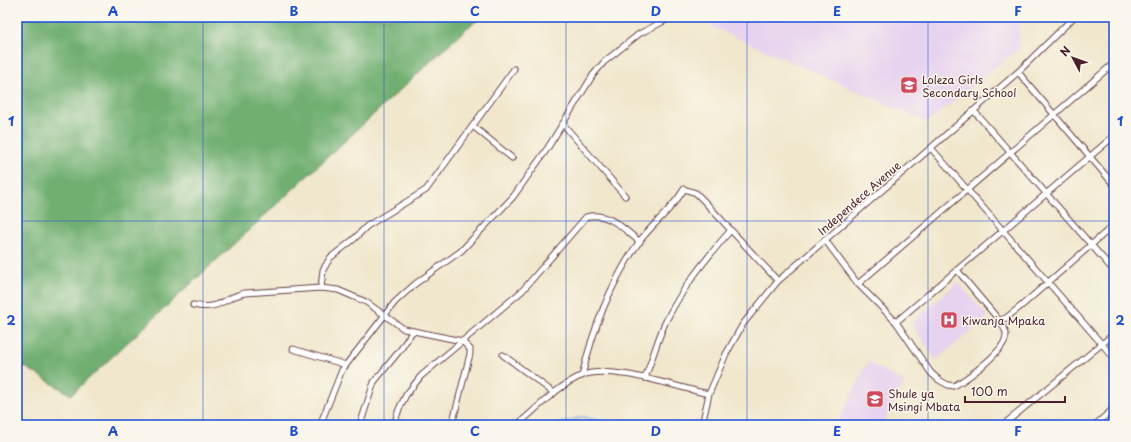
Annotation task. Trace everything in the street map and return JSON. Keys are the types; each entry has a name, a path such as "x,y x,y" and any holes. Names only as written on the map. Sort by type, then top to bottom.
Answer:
{"street":[{"path":"320,425 338,378 346,365 384,315 408,290 461,251 496,216 521,187 563,124 593,75 604,62 629,41 666,18 672,17"},
{"name":"Independece Avenue","path":"702,425 709,394 726,354 743,324 778,281 1018,72 1074,17"},
{"path":"858,284 1114,63"},
{"path":"321,288 324,270 330,258 354,239 366,226 426,190 514,69"},
{"path":"1018,72 1114,185"},
{"path":"974,111 1114,271"},
{"path":"563,124 625,196"},
{"path":"473,126 512,158"},
{"path":"896,322 1114,136"},
{"path":"931,148 1114,358"},
{"path":"582,376 588,351 605,305 640,242 679,198 684,189 696,194 778,281"},
{"path":"394,425 399,410 412,386 421,376 522,292 586,217 600,216 608,218 640,242"},
{"path":"999,320 1006,318 1049,283 1114,226"},
{"path":"645,378 664,325 678,300 698,269 730,231"},
{"path":"825,240 858,284 889,317 896,322 931,373 943,383 954,386 998,351 1004,342 1006,334 1004,327 999,320 957,270"},
{"path":"193,305 220,305 238,294 245,293 321,288 338,290 359,298 399,327 412,332 462,341 470,349 470,354 452,425"},
{"path":"360,425 374,382 401,349 412,332"},
{"path":"1003,425 1114,334"},
{"path":"293,349 346,365"},
{"path":"503,355 554,393"},
{"path":"517,425 554,393 582,376 594,373 613,373 645,378 709,394"},
{"path":"1095,425 1114,408"}],"shaded area":[{"name":"Loleza Girls Secondary School","path":"711,17 1018,17 1020,48 927,122 713,27"},
{"name":"Kiwanja Mpaka","path":"958,282 988,317 936,360 911,323"},
{"path":"868,362 904,382 882,425 837,425"}],"green space":[{"path":"17,17 482,17 468,27 71,395 17,362"}],"waterway":[{"path":"556,425 583,417 614,425"}],"place":[{"name":"Loleza Girls Secondary School","path":"909,85"},
{"name":"Kiwanja Mpaka","path":"949,320"},
{"name":"Shule ya Msingi Mbata","path":"875,399"}]}
